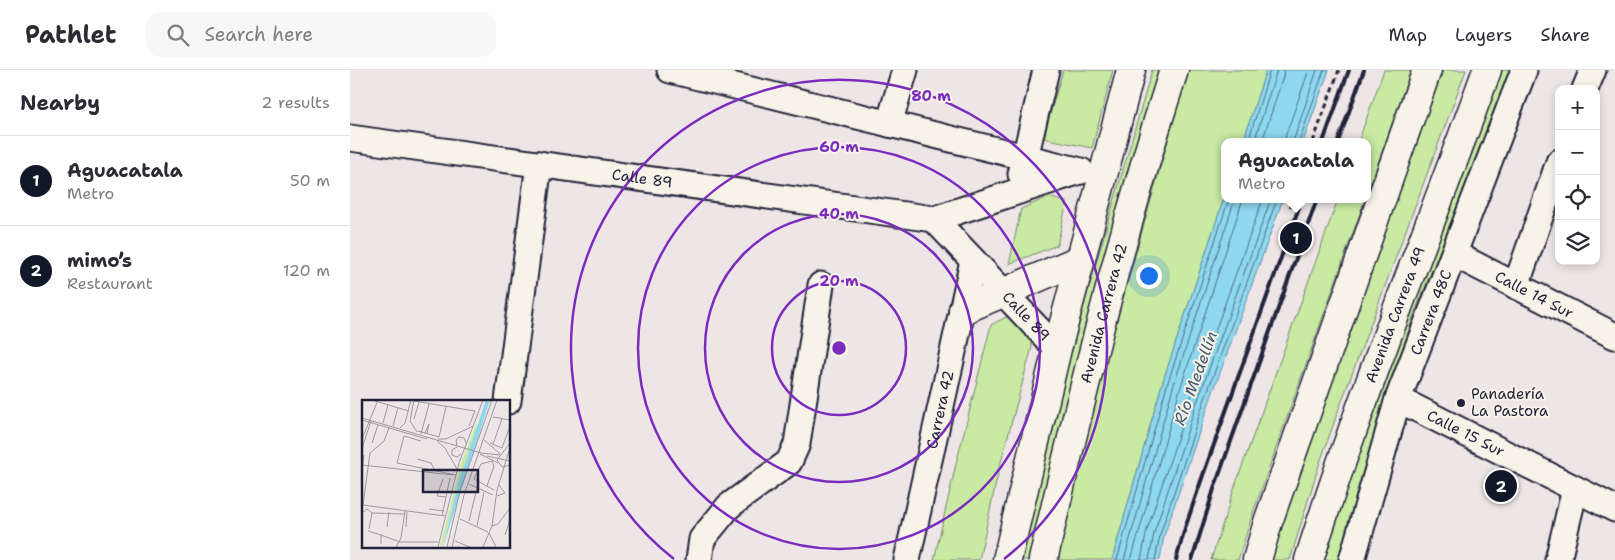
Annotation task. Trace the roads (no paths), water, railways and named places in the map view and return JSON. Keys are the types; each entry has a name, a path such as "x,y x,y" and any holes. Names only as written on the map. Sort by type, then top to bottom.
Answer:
{"highway":[{"path":"1007,560 1057,349 1081,259 1091,174 1131,70"},
{"name":"Avenida Carrera 42","path":"1044,560 1067,455 1114,272 1174,70"},
{"path":"1257,560 1271,513 1428,70"},
{"name":"Avenida Carrera 49","path":"1309,560 1341,462 1385,340 1450,173 1487,70"},
{"path":"963,310 1081,259"}],"street":[{"path":"670,70 751,80 889,124 1091,174"},
{"path":"889,124 905,70"},
{"path":"1016,192 1046,70"},
{"name":"Carrera 48C","path":"1352,560 1398,399 1524,70"},
{"path":"1586,85 1592,70"},
{"name":"Calle 89","path":"350,138 934,219 1016,192 1091,174"},
{"path":"508,400 539,164"},
{"path":"1516,286 1555,174"},
{"name":"Calle 89","path":"934,219 1057,349"},
{"name":"Calle 14 Sur","path":"1454,254 1615,336"},
{"name":"Carrera 42","path":"907,560 973,261"},
{"path":"699,560 702,539 729,506 788,462 797,444 821,285"},
{"name":"Calle 15 Sur","path":"1398,399 1615,509"},
{"path":"1558,560 1575,489"}],"water":[{"path":"1266,70 1329,70 1304,138 1244,138"},
{"name":"Río Medellín","path":"1222,203 1282,203 1208,406 1164,536 1160,560 1112,560 1162,384"}],"railway":[{"path":"1324,138 1349,70"},
{"path":"1339,138 1364,70"},
{"path":"1176,560 1202,478 1301,203"},
{"path":"1192,560 1214,489 1316,203"}],"place":[{"name":"Aguacatala","path":"1296,238"},
{"name":"Panadería La Pastora","path":"1461,403"},
{"name":"mimo’s","path":"1501,486"}]}
